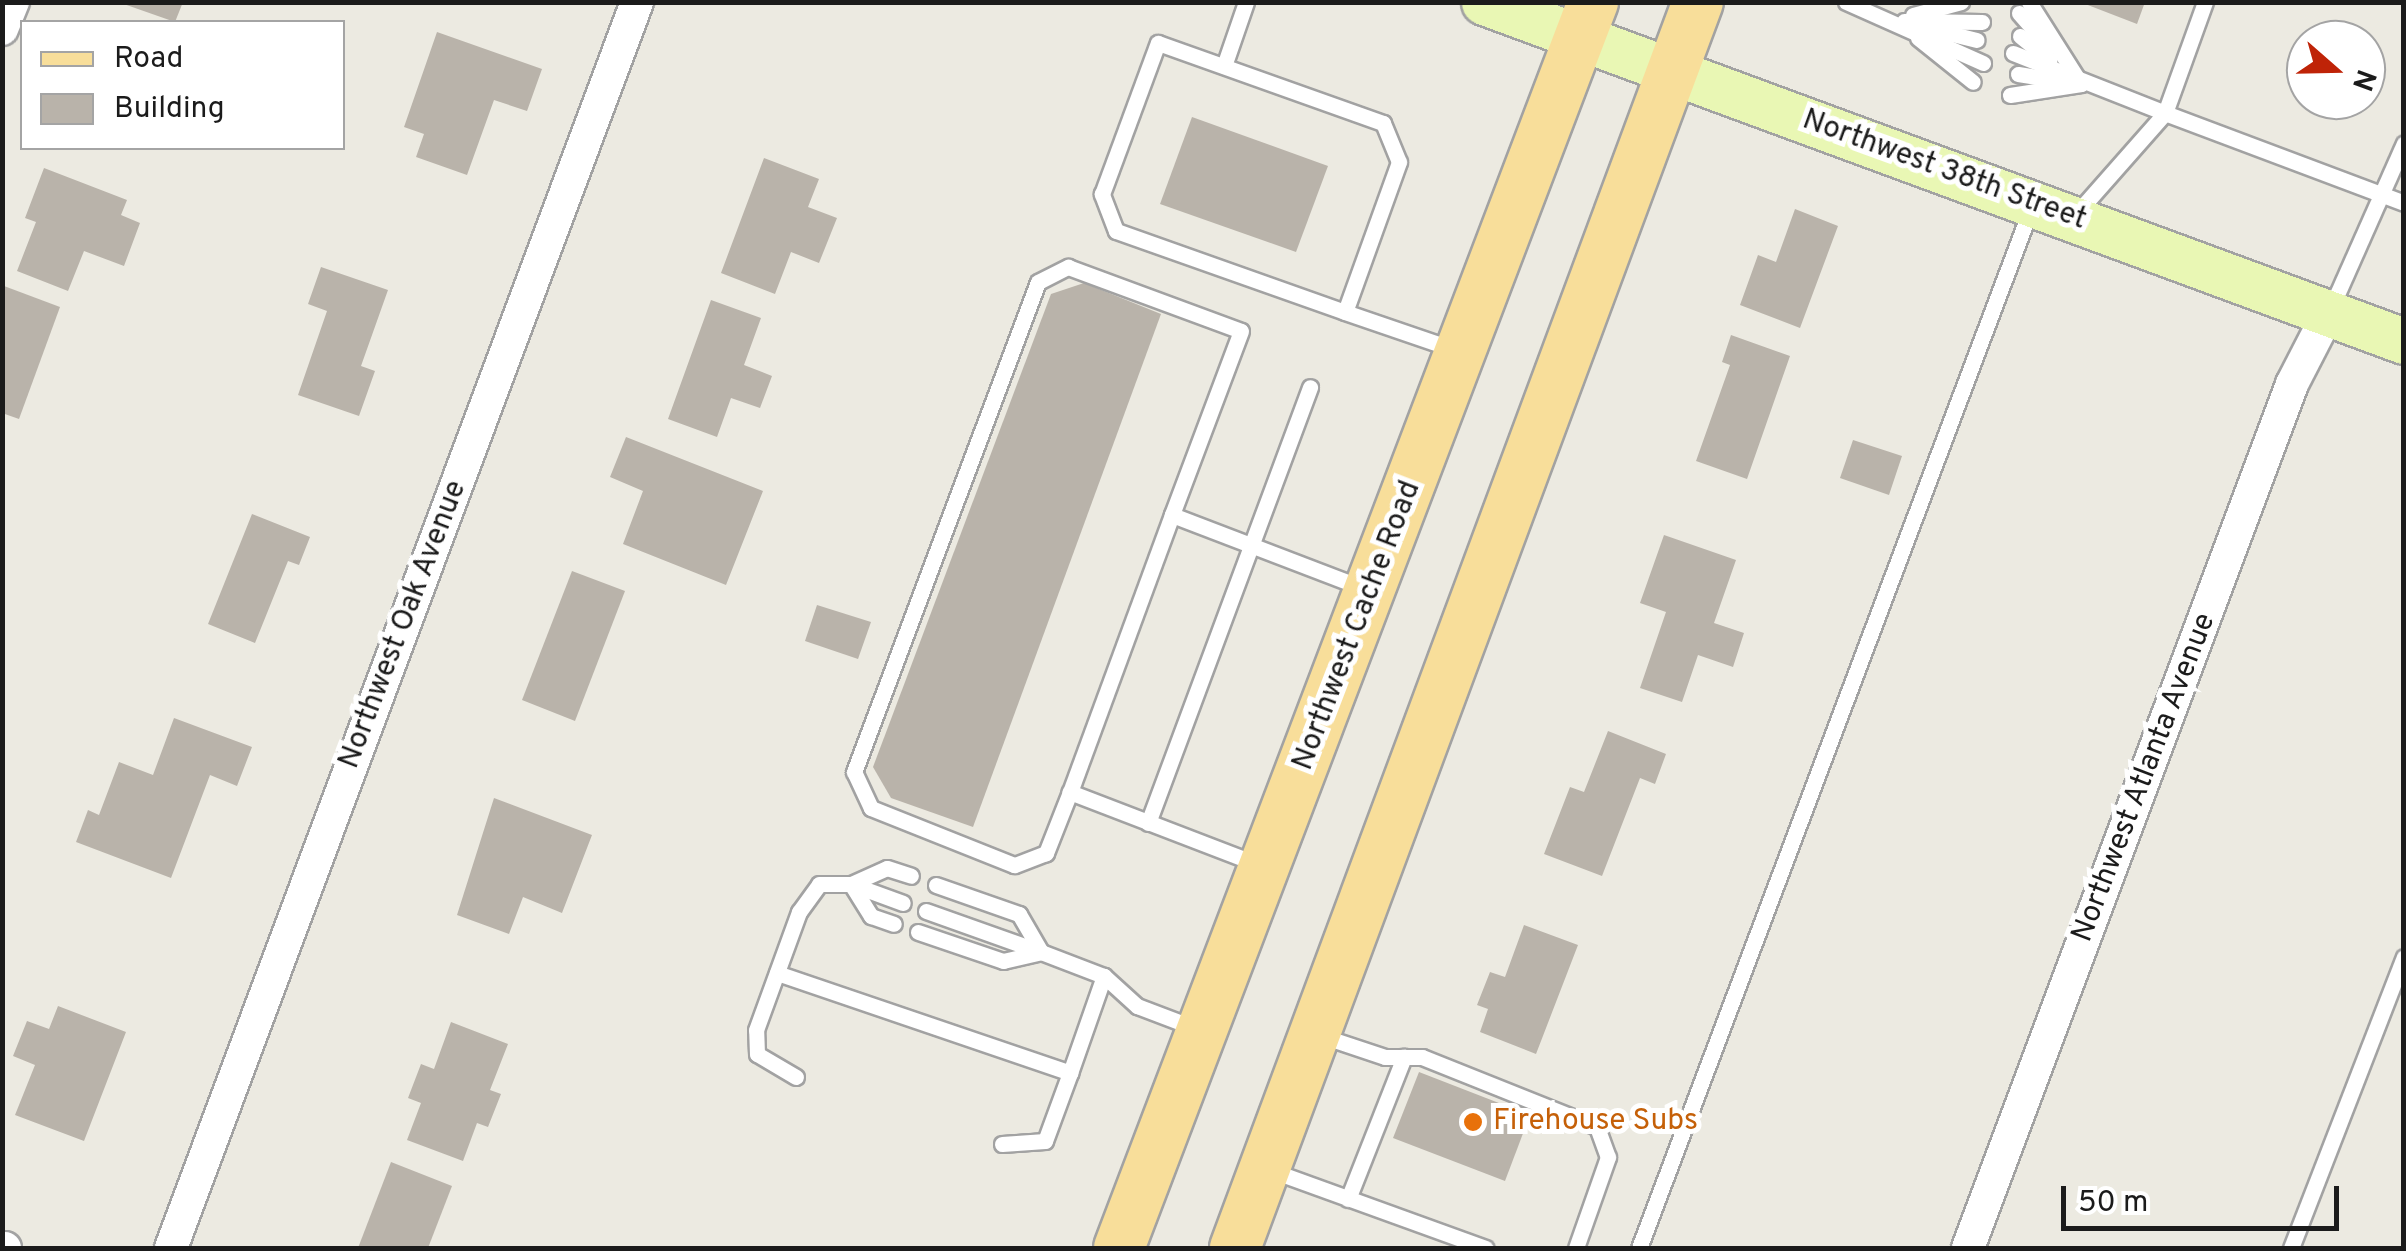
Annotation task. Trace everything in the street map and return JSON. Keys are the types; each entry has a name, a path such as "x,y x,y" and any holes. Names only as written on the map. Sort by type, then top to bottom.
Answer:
{"main road":[{"name":"Northwest 38th Street","path":"1484,2 1587,20 1672,72 2404,341"},
{"path":"1235,1248 1698,2"},
{"name":"Northwest Cache Road","path":"1119,1248 1587,20"}],"street":[{"path":"2,29 12,2"},
{"name":"Northwest Oak Avenue","path":"171,1248 637,2"},
{"name":"Northwest Atlanta Avenue","path":"1968,1248 2292,384 2329,312"}],"lane":[{"path":"1224,66 1246,2"},
{"path":"1846,2 1895,20 1982,63"},
{"path":"1895,20 1932,2"},
{"path":"1895,20 1961,2"},
{"path":"1639,1248 2054,210 2165,113 2205,2"},
{"path":"2024,8 2081,84"},
{"path":"1895,20 1982,22"},
{"path":"1895,20 1976,40"},
{"path":"1895,20 1973,82"},
{"path":"2020,36 2081,84"},
{"path":"1345,312 1400,162 1383,122 1158,43 1102,194 1116,231 1345,312 1462,352"},
{"path":"2013,52 2081,84 2385,193 2404,204"},
{"path":"2018,74 2081,84"},
{"path":"2010,95 2081,84"},
{"path":"2329,312 2404,143"},
{"path":"1068,267 1240,331 1172,515 1046,853 1014,865 872,808 854,772 1038,282 1068,267"},
{"path":"1148,823 1254,547 1310,387"},
{"path":"1172,515 1371,592"},
{"path":"1070,792 1266,867"},
{"path":"851,884 887,868 912,876"},
{"path":"796,1077 757,1054 756,1030 799,912 819,884 851,884 903,902"},
{"path":"851,884 871,916 894,924"},
{"path":"936,885 1019,914 1041,952"},
{"path":"926,911 1104,976 1136,1006 1201,1030"},
{"path":"918,932 1003,961 1041,952"},
{"path":"2290,1248 2404,957"},
{"path":"777,973 1070,1073"},
{"path":"1002,1144 1045,1141 1104,976"},
{"path":"1316,1034 1404,1057 1422,1057 1597,1127 1608,1157 1576,1248"},
{"path":"1348,1198 1404,1057"},
{"path":"1265,1168 1486,1248"}],"building":[{"path":"118,2 183,2 176,20"},
{"path":"2080,2 2145,2 2137,24"},
{"path":"437,32 542,69 527,111 494,100 467,175 416,157 424,134 404,127"},
{"path":"1192,117 1328,166 1296,252 1160,204"},
{"path":"764,158 819,179 808,207 837,218 819,263 791,252 775,294 721,273"},
{"path":"44,168 127,200 121,215 140,223 124,266 84,251 68,291 17,271 36,222 25,218"},
{"path":"1795,209 1838,226 1800,328 1740,305 1758,255 1776,262"},
{"path":"321,267 388,290 361,366 375,371 359,416 298,395 327,311 308,304"},
{"path":"1084,283 1161,314 973,827 891,798 873,767 1051,294"},
{"path":"4,286 60,307 19,419 2,413"},
{"path":"711,300 761,318 744,365 772,376 760,408 731,398 717,437 668,419"},
{"path":"1731,335 1790,356 1747,479 1696,461 1730,365 1722,362"},
{"path":"626,437 763,491 726,585 623,544 643,491 610,477"},
{"path":"1853,440 1902,456 1889,495 1840,478"},
{"path":"252,514 310,537 299,565 288,561 255,643 208,624"},
{"path":"1664,535 1736,560 1714,623 1744,633 1733,667 1698,655 1682,702 1640,688 1666,612 1640,603"},
{"path":"572,571 625,591 575,721 522,700"},
{"path":"817,605 871,622 858,659 805,641"},
{"path":"174,718 252,747 237,786 210,775 171,878 76,842 88,810 99,815 119,762 153,775"},
{"path":"1608,731 1666,754 1655,784 1640,778 1602,876 1544,854 1570,787 1584,792"},
{"path":"494,798 592,835 562,913 523,897 509,934 457,915"},
{"path":"1524,925 1578,945 1536,1054 1480,1032 1488,1009 1477,1005 1490,972 1505,977"},
{"path":"58,1006 126,1032 84,1141 15,1115 35,1065 13,1056 27,1021 49,1029"},
{"path":"451,1022 508,1044 490,1090 501,1094 488,1127 477,1123 463,1161 407,1140 421,1103 408,1098 421,1064 434,1069"},
{"path":"1419,1072 1530,1115 1505,1181 1393,1138"},
{"path":"391,1162 452,1186 428,1248 358,1248"}],"place":[{"name":"Firehouse Subs","path":"1473,1122"}]}
